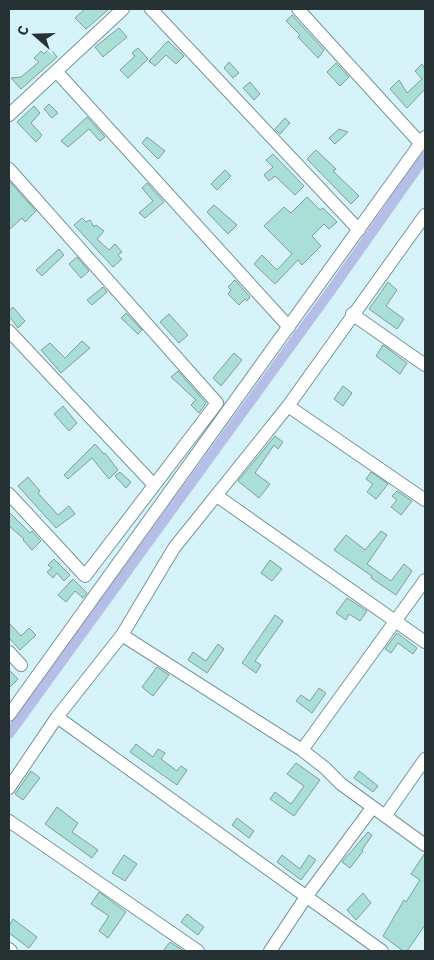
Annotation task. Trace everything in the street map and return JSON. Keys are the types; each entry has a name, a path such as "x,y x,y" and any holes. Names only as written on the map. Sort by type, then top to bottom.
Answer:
{"street":[{"path":"9,115 123,9"},
{"path":"151,9 359,230"},
{"path":"9,716 423,140 298,9"},
{"path":"56,71 289,327"},
{"path":"9,169 217,403 85,576 9,494"},
{"path":"9,788 57,717 122,635 174,548 288,406 352,314 422,228 425,214"},
{"path":"352,314 425,365"},
{"path":"9,331 154,485"},
{"path":"288,406 425,500"},
{"path":"217,496 425,642"},
{"path":"302,750 425,580"},
{"path":"122,635 302,750 325,768 340,784 425,845"},
{"path":"9,652 21,665"},
{"path":"57,717 382,951"},
{"path":"384,816 425,759"},
{"path":"270,951 306,897 372,808"},
{"path":"9,821 198,951"}],"building":[{"path":"85,9 109,9 86,29 75,18"},
{"path":"292,15 324,50 318,58 286,21"},
{"path":"119,28 127,37 103,57 95,47"},
{"path":"168,41 184,56 176,64 166,55 155,66 149,61"},
{"path":"50,48 57,57 21,89 11,78 21,77 39,62 34,58 41,51 44,54"},
{"path":"138,48 148,59 128,78 120,70 135,56 132,53"},
{"path":"229,62 239,73 233,78 224,68"},
{"path":"336,63 349,77 340,86 327,72"},
{"path":"422,64 425,69 425,89 407,108 390,89 399,80 407,93 422,79 415,71"},
{"path":"250,82 260,94 254,100 243,88"},
{"path":"49,104 58,113 52,118 44,109"},
{"path":"34,106 40,113 31,123 42,135 36,142 17,122"},
{"path":"87,117 105,137 100,141 89,129 68,147 61,141"},
{"path":"285,118 290,123 280,134 275,129"},
{"path":"339,129 348,132 335,144 329,138"},
{"path":"147,137 165,151 158,159 142,143"},
{"path":"316,150 336,169 333,171 359,196 351,204 307,159"},
{"path":"273,154 304,186 295,195 275,176 269,181 264,175 273,167 266,160"},
{"path":"225,170 231,176 217,190 211,184"},
{"path":"9,181 36,211 25,222 22,218 9,230"},
{"path":"147,183 164,202 145,218 139,213 153,201 142,188"},
{"path":"307,197 320,210 323,208 337,222 329,229 324,224 312,236 321,246 302,265 298,260 275,284 254,264 262,255 277,270 292,254 264,226 284,207 291,213"},
{"path":"214,205 237,225 228,234 207,212"},
{"path":"82,218 86,222 90,220 94,227 96,225 104,231 97,239 109,250 115,244 122,252 118,255 122,259 113,267 74,225"},
{"path":"59,249 64,255 42,276 36,270"},
{"path":"77,257 89,271 81,278 69,264"},
{"path":"235,280 250,297 239,305 228,294 231,290 228,287"},
{"path":"388,282 397,290 386,306 404,319 397,329 369,309"},
{"path":"103,287 107,292 92,305 87,300"},
{"path":"13,307 25,321 18,328 9,316 9,311"},
{"path":"126,313 142,330 138,334 121,318"},
{"path":"169,314 188,335 179,343 160,322"},
{"path":"82,341 90,348 61,373 41,350 50,343 65,358"},
{"path":"383,345 407,363 400,374 376,356"},
{"path":"234,353 242,360 221,386 213,378"},
{"path":"178,371 206,403 199,413 191,405 196,400 171,377"},
{"path":"343,386 352,393 343,406 334,399"},
{"path":"63,406 77,423 69,431 54,414"},
{"path":"275,436 283,442 278,449 274,445 255,473 270,484 259,498 238,481"},
{"path":"95,444 105,453 118,470 109,479 92,458 68,479 64,475"},
{"path":"120,472 131,482 126,488 115,476"},
{"path":"371,472 388,484 376,499 367,492 373,484 366,479"},
{"path":"28,477 40,491 38,493 58,515 69,506 75,514 56,528 18,486"},
{"path":"397,491 412,501 401,515 391,507 397,500 392,496"},
{"path":"9,512 41,541 32,550 24,539 9,526"},
{"path":"381,531 387,535 367,564 391,581 404,564 412,571 396,595 334,550 346,535 365,550"},
{"path":"54,559 70,575 64,581 57,573 53,578 47,572 52,568 48,565"},
{"path":"270,560 282,569 272,581 261,573"},
{"path":"73,579 87,593 83,598 75,591 66,602 58,595"},
{"path":"347,598 367,611 360,621 349,614 346,620 336,613"},
{"path":"275,615 283,621 255,661 261,665 256,673 242,663"},
{"path":"9,623 21,636 29,628 36,635 20,650 9,638"},
{"path":"397,633 417,648 413,654 398,643 391,653 385,649"},
{"path":"218,644 224,649 207,673 188,660 193,652 206,661"},
{"path":"157,667 169,675 153,696 142,687"},
{"path":"9,670 18,679 9,688"},
{"path":"319,688 326,693 312,713 296,701 301,695 310,701"},
{"path":"136,744 153,757 158,749 165,753 161,759 177,771 181,766 187,770 177,785 130,752"},
{"path":"296,763 320,780 294,816 270,799 275,792 291,804 304,786 287,774"},
{"path":"31,771 40,778 23,800 15,794"},
{"path":"359,771 378,786 373,792 354,778"},
{"path":"57,807 78,823 72,832 98,850 92,858 45,824"},
{"path":"237,818 254,831 249,838 232,825"},
{"path":"368,832 372,835 350,868 342,862"},
{"path":"425,853 425,925 407,951 403,951 383,936 404,900 406,902 420,880 411,874"},
{"path":"124,855 137,864 125,881 112,873"},
{"path":"282,855 300,869 309,855 316,860 301,880 277,862"},
{"path":"99,892 126,912 108,938 99,931 109,916 91,904"},
{"path":"363,893 371,903 356,920 347,910"},
{"path":"187,914 204,927 198,935 181,922"},
{"path":"13,919 37,937 29,948 9,933 9,926"},
{"path":"170,942 184,951 163,951"}],"waterway":[{"path":"9,734 332,289 425,157"}]}
